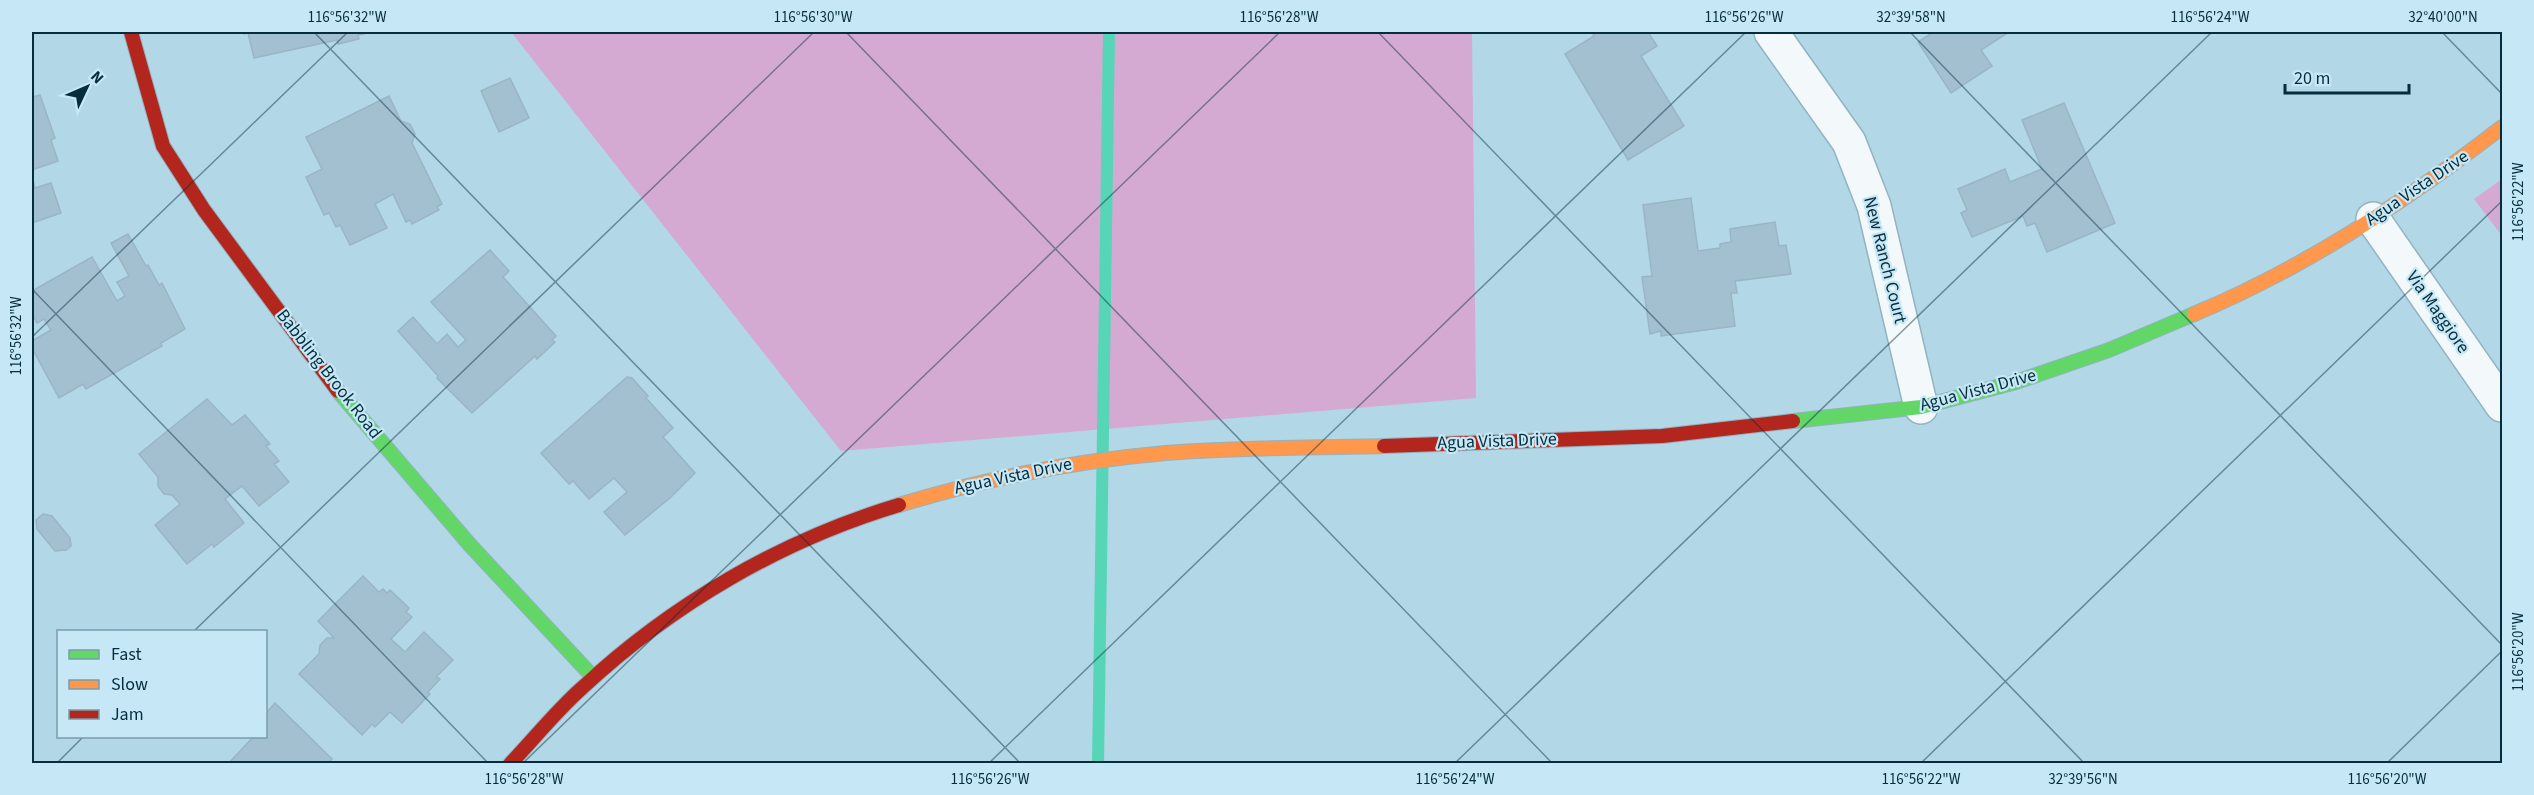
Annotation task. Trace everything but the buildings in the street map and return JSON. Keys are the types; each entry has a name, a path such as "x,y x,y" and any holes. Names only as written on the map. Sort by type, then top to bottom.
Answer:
{"street":[{"name":"Babbling Brook Road","path":"131,32 163,146 204,210 336,388 470,545 593,677"},
{"name":"New Ranch Court","path":"1771,32 1849,142 1874,206 1921,407"},
{"name":"Agua Vista Drive","path":"510,764 593,677 687,606 731,577 794,546 925,496 1045,467 1107,458 1169,453 1662,436 1921,407 2026,378 2109,350 2200,312 2288,269 2373,219 2453,165 2502,127"},
{"name":"Via Maggiore","path":"2373,219 2502,405"}],"shaded area":[{"path":"511,32 1472,32 1476,398 841,451"},
{"path":"2502,179 2502,236 2474,199"}],"waterway":[{"path":"1098,764 1109,32"}],"traffic: fast":[{"path":"1793,421 1921,407 2016,382 2109,350 2194,314"},
{"path":"338,391 470,545 593,677"}],"traffic: slow":[{"path":"2194,314 2276,276 2354,231 2430,181 2502,127"},
{"path":"899,505 1031,472 1132,456 1220,450 1384,446"}],"traffic: jam":[{"path":"131,32 163,146 204,210 338,391"},
{"path":"1384,446 1662,436 1793,421"},
{"path":"510,764 582,688 617,657 691,602 771,556 855,519 899,505"}]}
